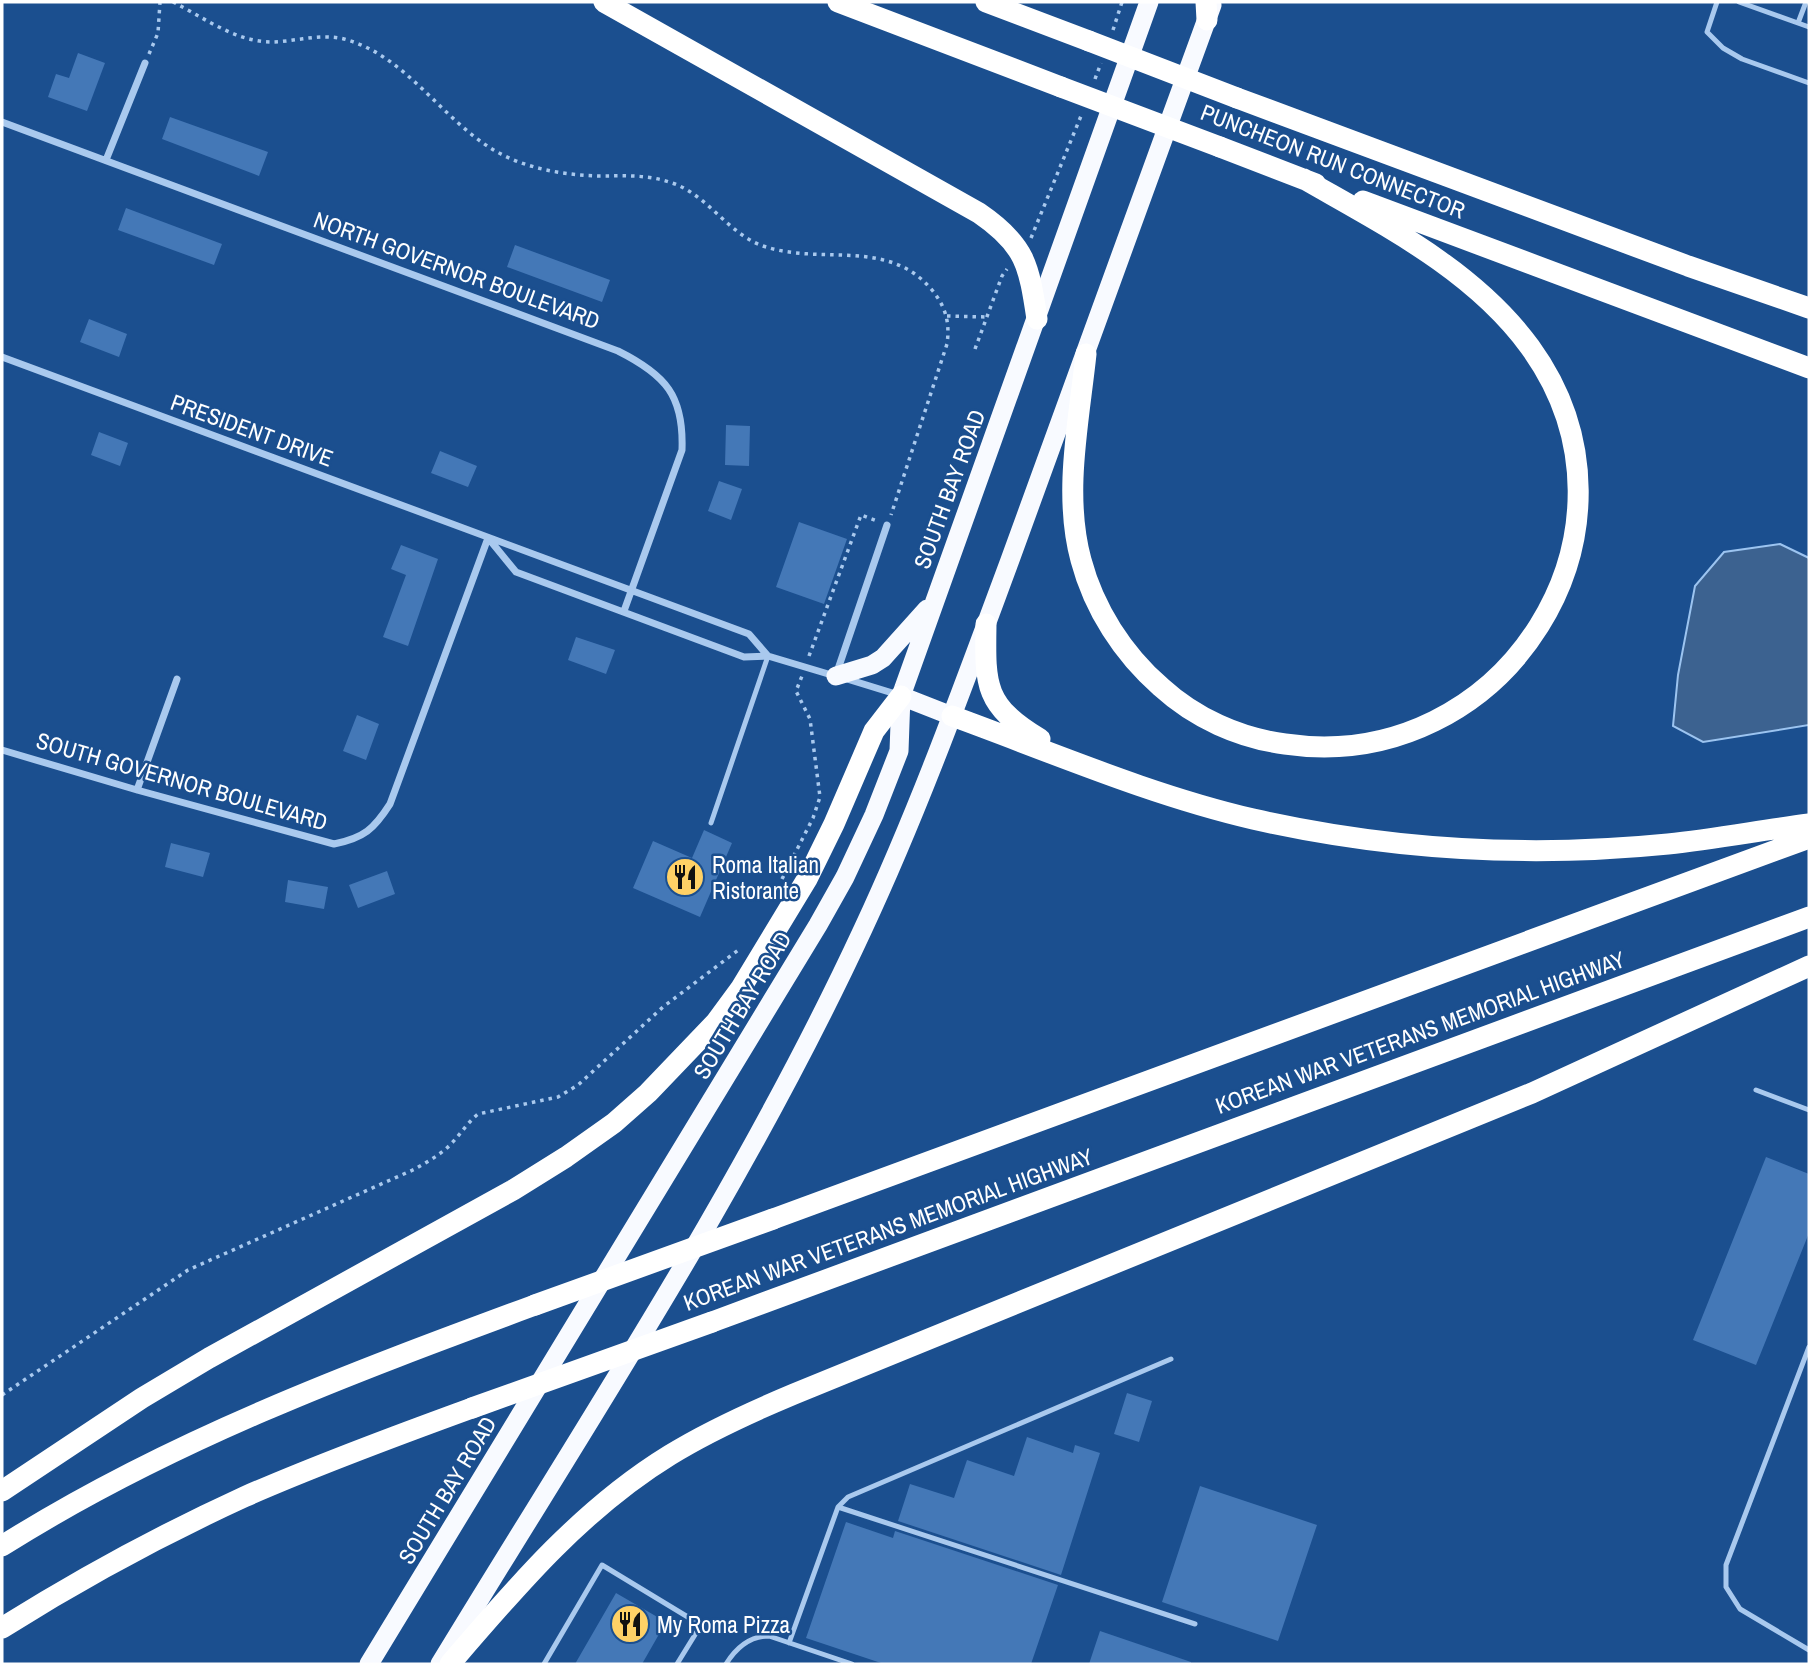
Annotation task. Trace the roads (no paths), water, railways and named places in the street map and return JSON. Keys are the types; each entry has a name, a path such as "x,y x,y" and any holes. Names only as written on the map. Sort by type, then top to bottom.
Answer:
{"highway":[{"path":"604,2 998,226 1020,251 1031,281 1037,319"},
{"name":"PUNCHEON RUN CONNECTOR","path":"838,2 1809,368"},
{"name":"PUNCHEON RUN CONNECTOR","path":"986,2 1237,98 1809,308"},
{"name":"SOUTH BAY ROAD","path":"369,1664 750,1039 845,877 874,815 899,751 901,696 1149,2"},
{"path":"440,1664 664,1300 759,1136 865,925 908,828 952,716 1086,354 1209,8"},
{"path":"1086,354 1073,501 1075,533 1081,563 1106,622 1146,674 1174,699 1206,720 1238,733 1268,742 1325,748 1362,746 1412,732 1468,703 1491,685 1518,658 1549,611 1563,582 1572,552 1577,514 1576,460 1559,398 1530,347 1481,294 1417,246 1304,179"},
{"path":"836,676 872,665 883,658 936,597"},
{"path":"986,624 987,678 996,703 1014,723 1081,763"},
{"path":"2,1491 142,1398 209,1358 513,1190 614,1123 648,1093 716,1022 741,988 807,879 874,731 901,696 1178,799 1251,818 1356,838 1500,852 1600,849 1670,844 1809,824"},
{"name":"KOREAN WAR VETERANS MEMORIAL HIGHWAY","path":"2,1546 117,1479 241,1420 360,1370 1809,838"},
{"name":"KOREAN WAR VETERANS MEMORIAL HIGHWAY","path":"2,1628 110,1564 204,1516 314,1468 1809,917"},
{"path":"450,1664 551,1550 593,1512 657,1464 703,1436 794,1394 1532,1093 1809,966"}],"street":[{"path":"106,160 145,63"},
{"name":"NORTH GOVERNOR BOULEVARD","path":"2,121 618,351 639,361 656,374 677,403 683,424 682,450 624,611"},
{"name":"PRESIDENT DRIVE","path":"2,357 749,634 768,656"},
{"path":"836,676 887,525"},
{"name":"PRESIDENT DRIVE","path":"488,538 516,572 744,657 768,656 901,696"},
{"name":"SOUTH GOVERNOR BOULEVARD","path":"2,750 334,844 354,840 368,832 380,820 390,804 488,538"},
{"path":"138,790 177,679"}],"lane":[{"path":"1717,2 1707,32 1723,48 1742,59 1809,83"},
{"path":"1738,2 1809,27"},
{"path":"1798,23 1806,2"},
{"path":"711,823 768,656"},
{"path":"1756,1090 1809,1110"},
{"path":"1809,1347 1726,1565 1726,1587 1740,1609 1809,1650"},
{"path":"789,1643 838,1507 848,1497 1171,1359"},
{"path":"838,1507 1195,1624"},
{"path":"544,1664 602,1565 701,1625 677,1664"},
{"path":"726,1664 745,1642 760,1636 769,1636 852,1664"}],"water":[{"path":"1780,544 1809,558 1809,725 1703,742 1673,726 1678,675 1695,586 1724,552"}],"place":[{"name":"Roma Italian Ristorante","path":"685,877"},
{"name":"My Roma Pizza","path":"630,1624"}]}
